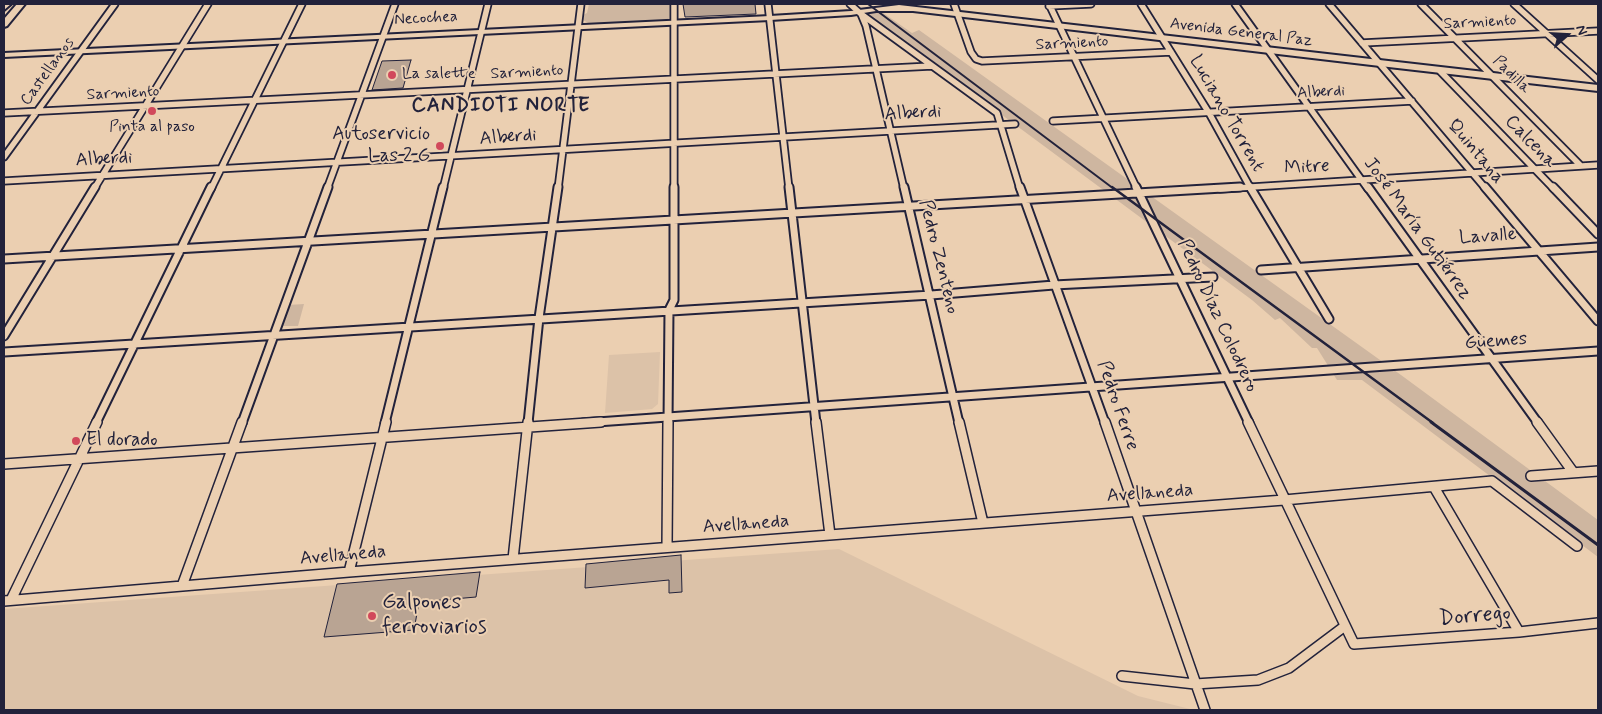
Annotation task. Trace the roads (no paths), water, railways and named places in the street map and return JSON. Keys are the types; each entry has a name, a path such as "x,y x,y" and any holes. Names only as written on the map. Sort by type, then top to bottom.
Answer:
{"main road":[{"path":"4,7 7,4"},
{"path":"4,24 21,4"},
{"name":"Avenida General Paz","path":"881,4 1060,27 1598,88"},
{"name":"Necochea","path":"4,55 770,18 859,13 876,8 910,9"}],"street":[{"name":"Castellanos","path":"4,157 115,4"},
{"path":"4,336 208,4"},
{"path":"8,601 302,4"},
{"path":"182,586 272,334 308,242 395,4"},
{"path":"349,572 488,4"},
{"path":"513,559 539,318 553,227 561,150 581,4"},
{"path":"667,547 669,310 674,300 674,4"},
{"path":"768,4 830,535"},
{"name":"Pedro Zenteno","path":"850,4 859,13 866,26 983,523"},
{"path":"954,4 958,15"},
{"path":"1049,5 1091,4"},
{"name":"Luciano Torrent","path":"1141,4 1209,113 1249,186 1329,319"},
{"name":"José María Gutiérrez","path":"1235,4 1573,472"},
{"name":"Quintana","path":"1329,4 1598,321"},
{"name":"Padilla","path":"1421,4 1582,166"},
{"path":"1514,4 1598,80"},
{"name":"Pedro Díaz Colodrero","path":"1049,5 1354,644"},
{"path":"859,13 932,66"},
{"name":"Sarmiento","path":"958,15 970,50 976,59 991,62 1171,52"},
{"name":"Sarmiento","path":"1362,43 1598,31"},
{"name":"Sarmiento","path":"4,113 932,66"},
{"name":"Pedro Ferre","path":"932,66 997,114 1024,201 1093,388 1205,710"},
{"name":"Calcena","path":"1440,71 1598,234"},
{"name":"Alberdi","path":"1052,121 1412,101"},
{"name":"Alberdi","path":"4,181 1015,124"},
{"name":"Mitre","path":"4,259 909,206 1024,201 1598,166"},
{"name":"Lavalle","path":"1261,270 1598,247"},
{"path":"4,352 802,301 930,295 1054,285 1213,277"},
{"name":"Güemes","path":"4,464 1598,351"},
{"path":"1531,476 1598,470"},
{"name":"Avellaneda","path":"8,601 513,559 1284,500 1492,481 1577,546"},
{"path":"1434,487 1519,632"},
{"name":"Dorrego","path":"1354,644 1519,632 1598,622"},
{"path":"1122,676 1196,684 1258,680 1289,668 1345,626"}],"railway":[{"path":"868,4 1114,189"},
{"path":"1112,187 1433,423"},
{"path":"1431,422 1598,545"}],"place":[{"name":"La salette","path":"392,75"},
{"name":"Pinta al paso","path":"152,111"},
{"name":"Autoservicio Las 2 G","path":"440,146"},
{"name":"El dorado","path":"76,441"},
{"name":"Galpones ferroviarios","path":"372,616"}],"district":[{"name":"CANDIOTI NORTE","path":"501,107"}]}
